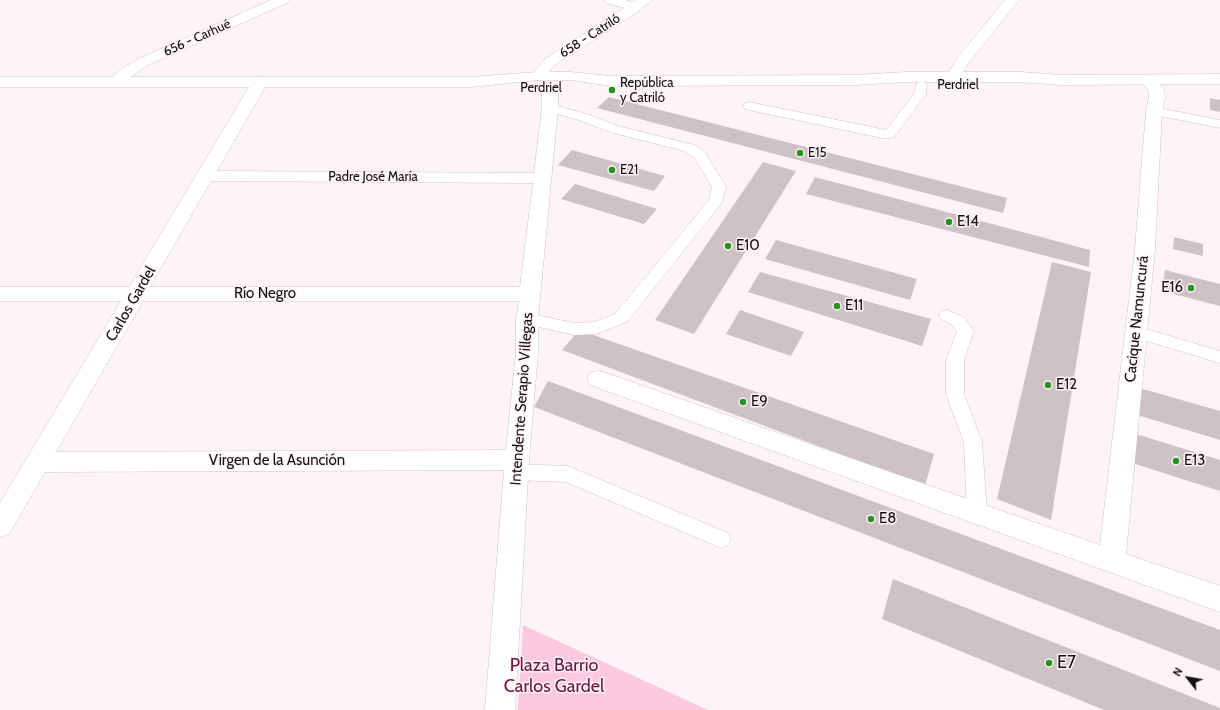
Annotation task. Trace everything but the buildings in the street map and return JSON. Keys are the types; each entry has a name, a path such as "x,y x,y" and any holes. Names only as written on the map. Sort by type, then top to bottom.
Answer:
{"street":[{"name":"656 - Carhué","path":"115,82 128,71 143,62 282,0"},
{"path":"611,0 640,3"},
{"path":"954,77 960,64 1012,0"},
{"name":"658 - Catriló","path":"546,91 550,62 640,3"},
{"path":"856,80 906,77 1021,77 1060,80 1220,80"},
{"name":"Perdriel","path":"0,82 471,82 546,91 580,87 611,81 856,80 921,85 1022,85 1060,80"},
{"name":"Cacique Namuncurá","path":"1112,560 1145,249 1154,111 1157,97 1156,89 1148,80"},
{"name":"Carlos Gardel","path":"0,526 260,82"},
{"name":"Intendente Serapio Villegas","path":"500,710 517,466 527,352 527,319 541,178 546,91"},
{"name":"Padre José María","path":"205,176 541,178"},
{"name":"Río Negro","path":"0,294 530,294"},
{"path":"598,379 977,514 1220,598"},
{"name":"Virgen de la Asunción","path":"38,462 517,466"}],"lane":[{"path":"749,106 882,134 890,134 920,94 921,85"},
{"path":"527,319 574,329 596,328 621,318 716,201 719,187 699,154 689,148 614,129 583,116 546,91"},
{"path":"1154,111 1220,124"},
{"path":"947,315 958,321 966,330 956,360 955,394 965,417 973,442 977,514"},
{"path":"1136,332 1220,357"},
{"path":"517,466 568,474 721,539"}],"green space":[{"name":"Plaza Barrio Carlos Gardel","path":"523,625 708,710 518,710"}],"place":[{"name":"República y Catriló","path":"612,90"},
{"name":"E15","path":"800,153"},
{"name":"E21","path":"612,170"},
{"name":"E14","path":"949,222"},
{"name":"E10","path":"728,246"},
{"name":"E16","path":"1191,288"},
{"name":"E11","path":"837,306"},
{"name":"E12","path":"1048,385"},
{"name":"E9","path":"743,402"},
{"name":"E13","path":"1176,461"},
{"name":"E8","path":"871,519"},
{"name":"E7","path":"1049,663"}]}
